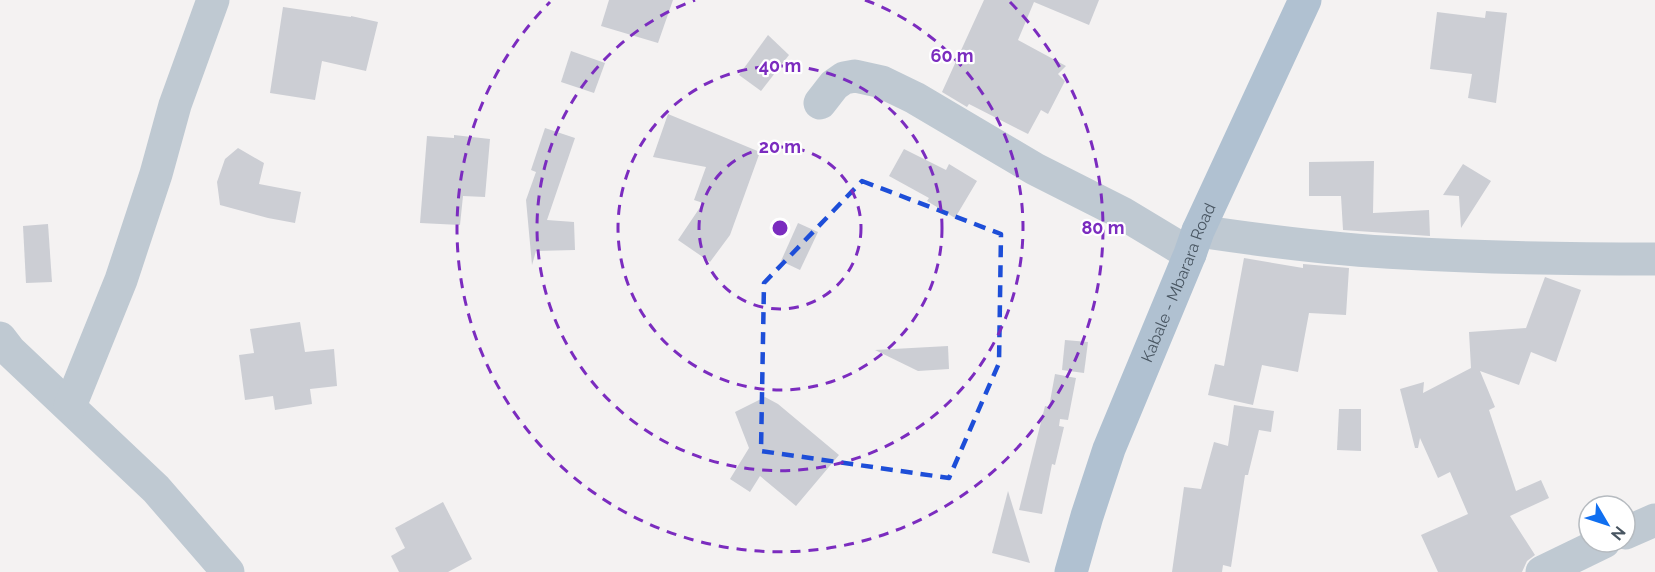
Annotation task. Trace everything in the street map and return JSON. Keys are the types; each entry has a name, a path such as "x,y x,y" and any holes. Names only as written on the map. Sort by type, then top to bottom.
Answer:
{"main road":[{"name":"Kabale - Mbarara Road","path":"1071,572 1086,516 1109,448 1194,243 1305,0"}],"street":[{"path":"70,406 121,280 156,174 175,105 213,0"},
{"path":"820,103 844,78 855,76 882,82 915,98 1035,169 1122,213 1194,243 1281,243 1401,253 1655,259"},
{"path":"3,346 70,406 156,489 228,572"},
{"path":"1637,528 1655,520"},
{"path":"1542,572 1579,554"}],"highlighted area":[{"path":"862,181 1001,234 999,363 949,478 761,451 764,283"}],"building":[{"path":"609,0 673,0 658,43 601,26"},
{"path":"984,0 1099,0 1089,25 1034,2 1018,40 1066,66 1058,74 1065,81 1048,114 1041,110 1028,134 969,104 967,107 942,92"},
{"path":"283,7 378,22 366,71 322,61 315,100 270,93"},
{"path":"1486,11 1507,13 1496,103 1468,98 1472,74 1430,69 1437,12 1485,18"},
{"path":"768,35 789,55 761,91 739,75"},
{"path":"571,51 605,63 594,93 561,82"},
{"path":"668,114 760,152 730,235 710,262 678,240 703,203 694,200 706,167 653,157"},
{"path":"545,128 575,138 547,220 574,222 575,250 536,251 532,265 526,200 536,172 531,170"},
{"path":"454,135 490,139 485,197 463,196 460,225 420,223 427,136 454,138"},
{"path":"238,148 264,163 259,184 301,192 295,223 220,205 217,182 225,159"},
{"path":"904,149 946,170 949,164 977,181 955,218 927,201 929,198 889,176"},
{"path":"1374,161 1373,213 1429,210 1430,236 1343,230 1341,196 1309,196 1309,162"},
{"path":"1463,164 1491,181 1461,228 1459,196 1443,195"},
{"path":"798,223 818,232 800,270 781,261"},
{"path":"48,224 52,282 26,283 23,226"},
{"path":"1244,258 1303,268 1303,264 1349,268 1346,315 1309,313 1298,372 1262,365 1253,405 1208,395 1215,364 1224,366"},
{"path":"1545,277 1581,290 1556,362 1531,352 1519,385 1480,371 1495,407 1489,410 1516,491 1541,480 1549,498 1510,516 1535,555 1527,561 1522,572 1438,572 1421,535 1468,514 1450,472 1438,478 1420,438 1418,448 1415,448 1400,389 1424,382 1423,393 1471,368 1469,332 1526,328"},
{"path":"300,322 305,352 334,349 337,386 310,389 312,404 275,410 273,396 245,400 239,355 254,353 250,329"},
{"path":"1065,340 1088,342 1084,373 1062,370"},
{"path":"948,346 949,369 918,371 875,350"},
{"path":"1055,374 1076,378 1068,420 1060,419 1059,426 1064,427 1055,465 1052,464 1042,514 1019,510 1045,406 1049,407"},
{"path":"765,397 778,404 839,455 796,506 760,476 750,492 730,479 749,448 735,412"},
{"path":"1234,405 1274,411 1271,432 1259,430 1248,475 1245,475 1231,567 1223,565 1222,572 1172,572 1184,487 1201,489 1214,442 1228,446"},
{"path":"1339,409 1361,409 1361,451 1337,450"},
{"path":"1008,491 1030,563 992,553"},
{"path":"443,502 472,559 448,572 399,572 391,556 405,548 395,528"}]}
